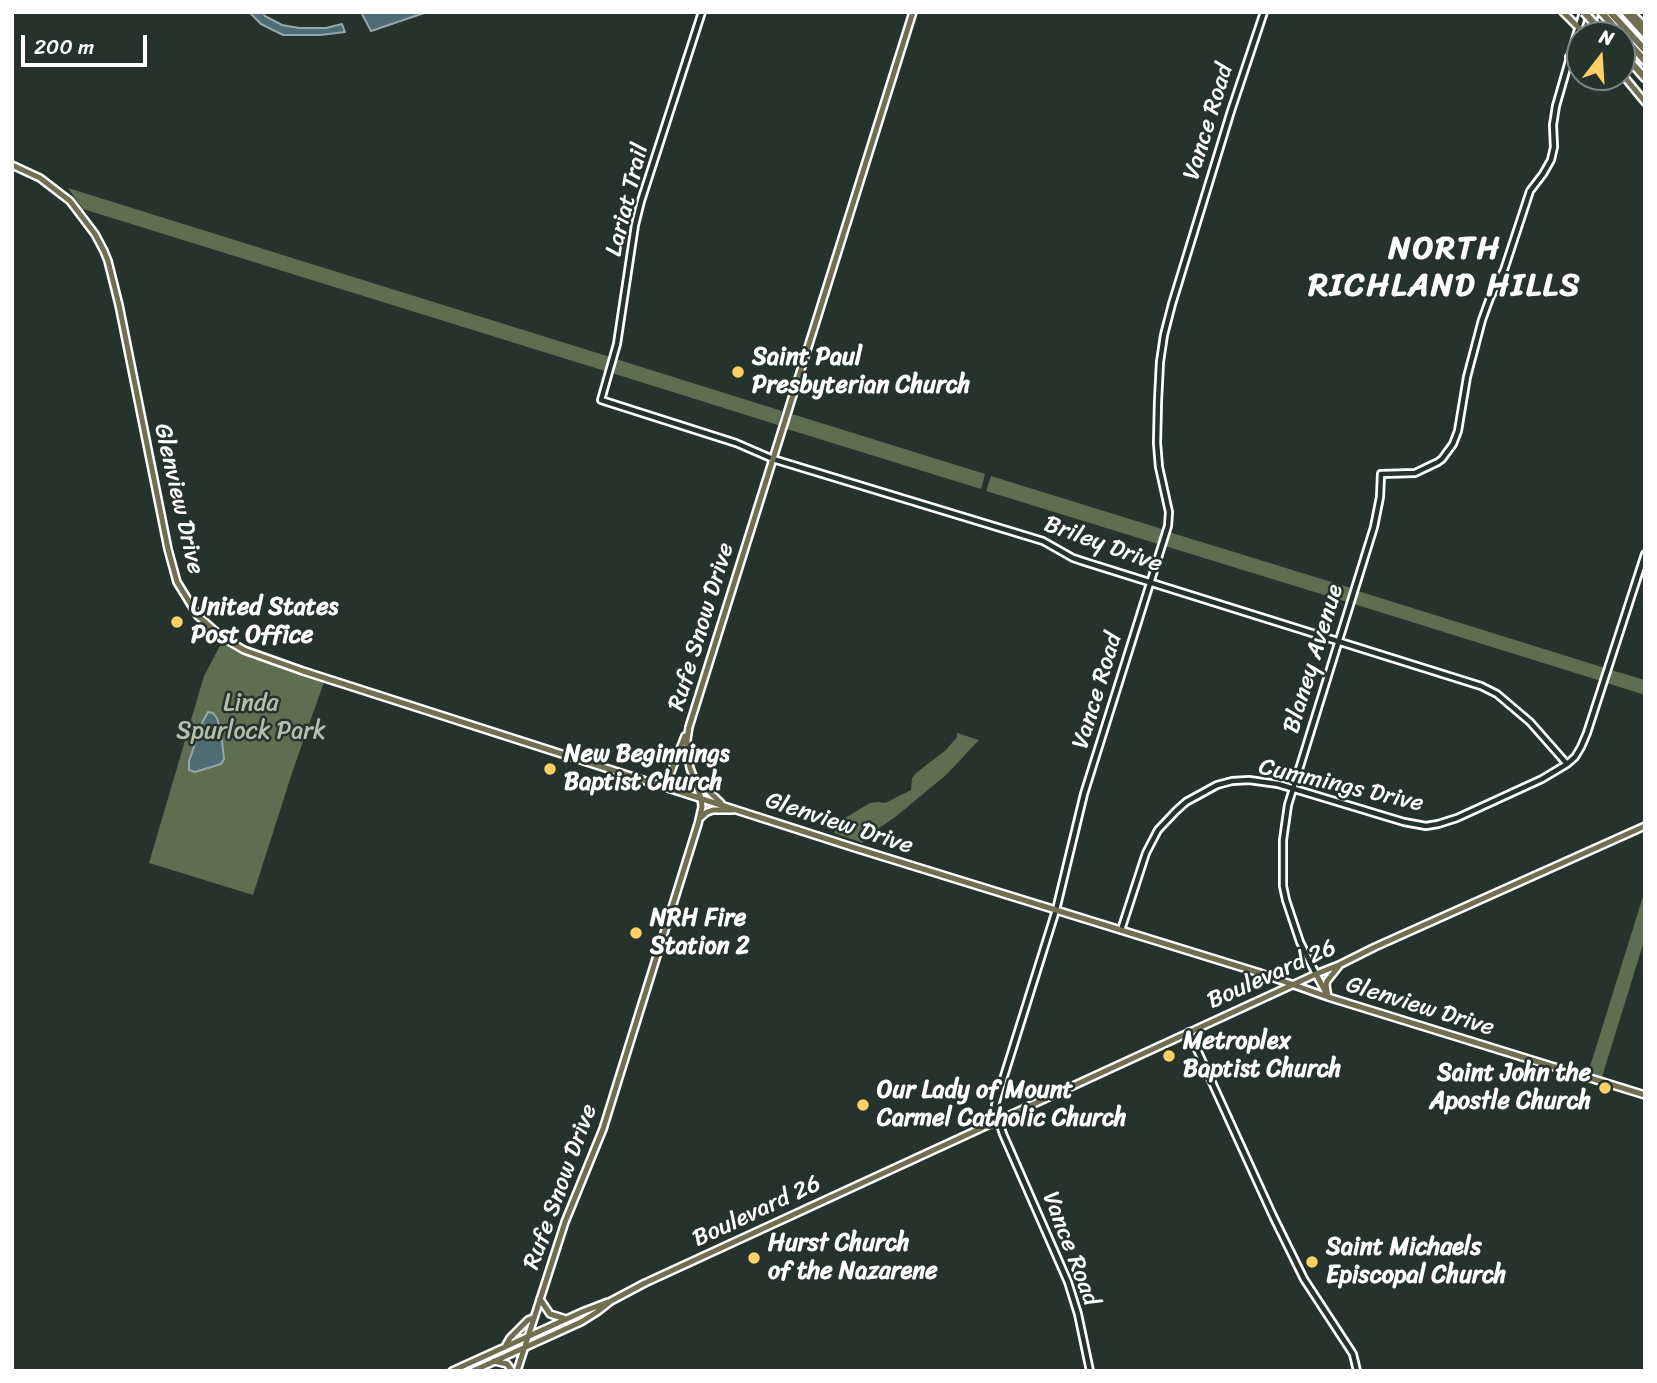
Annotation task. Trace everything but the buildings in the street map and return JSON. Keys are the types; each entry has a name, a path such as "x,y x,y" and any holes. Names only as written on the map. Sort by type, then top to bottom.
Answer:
{"highway":[{"path":"1628,12 1645,27"},
{"path":"1628,12 1645,34"},
{"path":"1602,13 1645,50"},
{"path":"1602,13 1645,61"}],"main road":[{"name":"Rufe Snow Drive","path":"514,1371 565,1222 603,1129 700,818 701,798 687,753 689,727 913,12"},
{"name":"Glenview Drive","path":"12,165 40,178 70,201 95,233 108,261 119,305 177,582 198,616 218,635 244,650 855,849 1645,1095"},
{"path":"657,784 669,777 689,727"},
{"path":"694,777 723,805"},
{"path":"700,818 713,810 741,811"},
{"name":"Boulevard 26","path":"453,1371 611,1301 1374,947 1645,826"},
{"path":"1328,997 1327,981 1339,965"},
{"path":"1316,974 1328,997"},
{"path":"540,1298 550,1314 566,1319"},
{"name":"Boulevard 26","path":"473,1371 581,1322 611,1301"},
{"path":"505,1346 528,1320 533,1318"},
{"path":"494,1361 507,1364 514,1371"}],"street":[{"name":"Lariat Trail","path":"601,400 617,344 641,201 702,12"},
{"name":"Vance Road","path":"1090,1371 1068,1282 995,1109 1056,910 1084,794 1169,519 1157,443 1164,335 1227,122 1264,12"},
{"name":"Blaney Avenue","path":"1316,974 1300,942 1283,886 1287,805 1374,527 1381,474 1425,469 1441,459 1453,444 1482,320 1504,270 1530,191 1551,160 1556,106 1566,68"},
{"name":"Briley Drive","path":"601,400 736,443 773,459 1043,541 1073,558 1490,689 1530,722 1567,764"},
{"name":"Cummings Drive","path":"1121,930 1146,853 1158,830 1176,811 1217,785 1249,780 1268,782 1426,826 1457,818 1542,779 1567,764 1581,747 1587,733 1645,554"},
{"path":"1189,1032 1304,1279 1353,1354 1357,1371"}],"green space":[{"path":"68,188 610,357 605,371 83,209"},
{"path":"616,359 782,411 778,425 612,373"},
{"path":"792,414 985,474 981,489 787,429"},
{"path":"991,476 1162,529 1158,544 986,491"},
{"path":"1169,532 1351,588 1347,602 1165,546"},
{"path":"1358,591 1605,668 1601,681 1354,604"},
{"name":"Linda Spurlock Park","path":"222,642 245,655 324,682 253,895 149,863 204,676"},
{"path":"1611,670 1645,680 1645,695 1607,683"},
{"path":"957,733 979,740 946,775 894,818 864,838 863,843 834,833 840,821 870,803 885,803 911,790 912,778 916,773 946,750 957,737"},
{"path":"1645,890 1645,938 1602,1077 1588,1073"}],"water":[{"path":"249,12 262,12 282,25 299,28 326,28 342,24 345,32 283,35 261,24"},
{"path":"361,12 427,12 371,31"},
{"path":"208,712 217,718 224,759 221,764 195,772 189,770 189,761"}],"place":[{"name":"Saint Paul Presbyterian Church","path":"738,372"},
{"name":"United States Post Office","path":"177,622"},
{"name":"New Beginnings Baptist Church","path":"550,769"},
{"name":"NRH Fire Station 2","path":"636,933"},
{"name":"Metroplex Baptist Church","path":"1169,1056"},
{"name":"Saint John the Apostle Church","path":"1605,1088"},
{"name":"Our Lady of Mount Carmel Catholic Church","path":"863,1105"},
{"name":"Hurst Church of the Nazarene","path":"754,1258"},
{"name":"Saint Michaels Episcopal Church","path":"1312,1262"}],"district":[{"name":"NORTH RICHLAND HILLS","path":"1445,268"}]}
